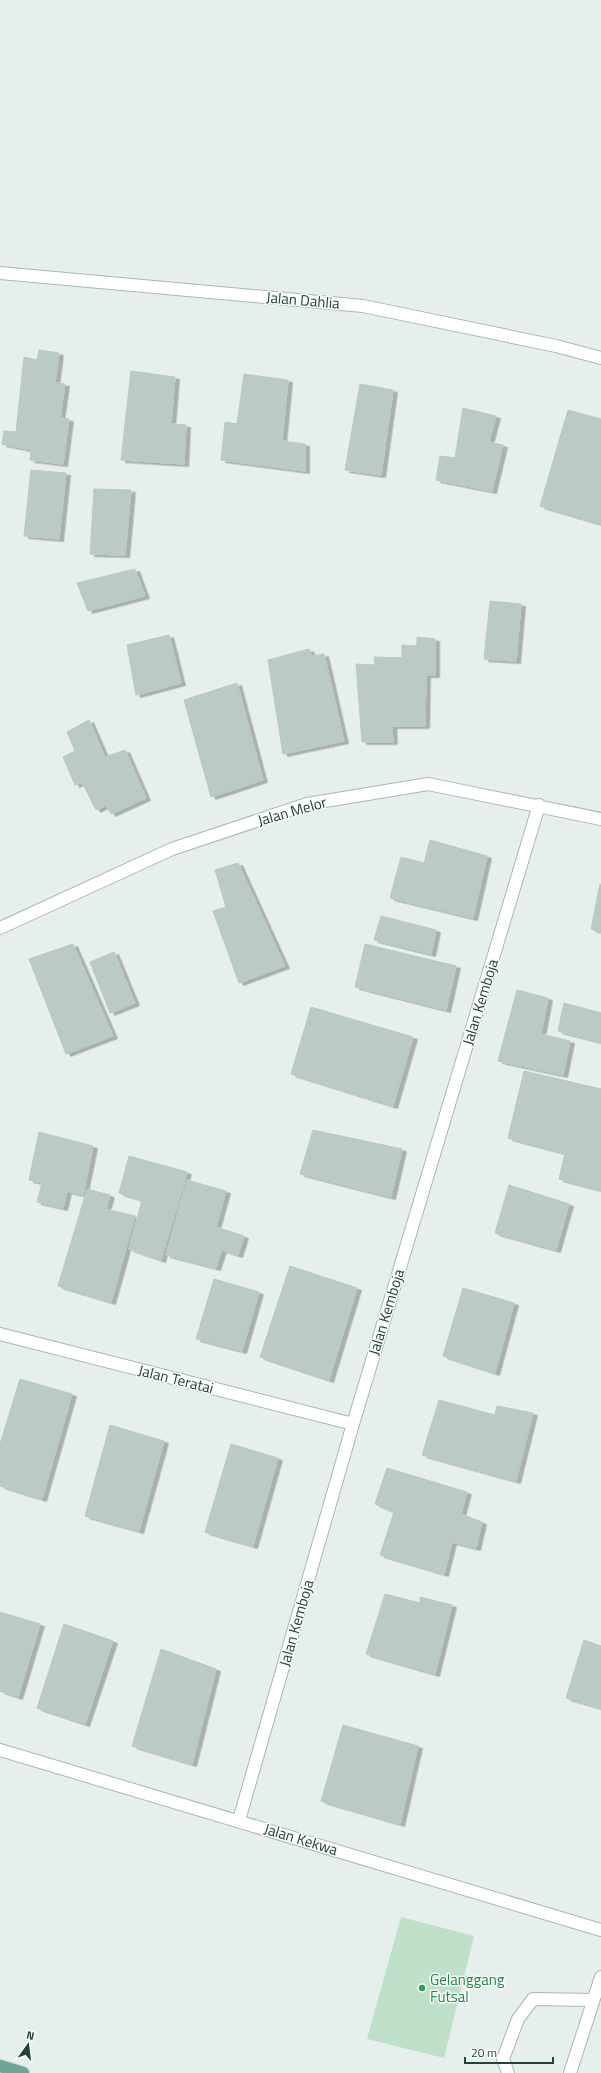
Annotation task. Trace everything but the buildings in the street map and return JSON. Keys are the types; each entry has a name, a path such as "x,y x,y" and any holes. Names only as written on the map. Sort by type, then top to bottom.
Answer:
{"main road":[{"path":"0,2066 23,2073"}],"street":[{"name":"Jalan Dahlia","path":"0,273 363,306 548,345 601,358"},
{"name":"Jalan Melor","path":"0,928 172,849 307,804 428,784 601,818"},
{"name":"Jalan Kemboja","path":"239,1820 353,1424 539,805"},
{"name":"Jalan Teratai","path":"0,1334 353,1424"},
{"name":"Jalan Kekwa","path":"0,1750 239,1820 601,1930"},
{"path":"570,2073 601,1977"},
{"path":"508,2073 503,2059 518,2019 533,1998 593,2000"}],"green space":[{"name":"Gelanggang Futsal","path":"401,1917 474,1936 444,2058 367,2039"}],"place":[{"name":"Gelanggang Futsal","path":"422,1988"}]}
